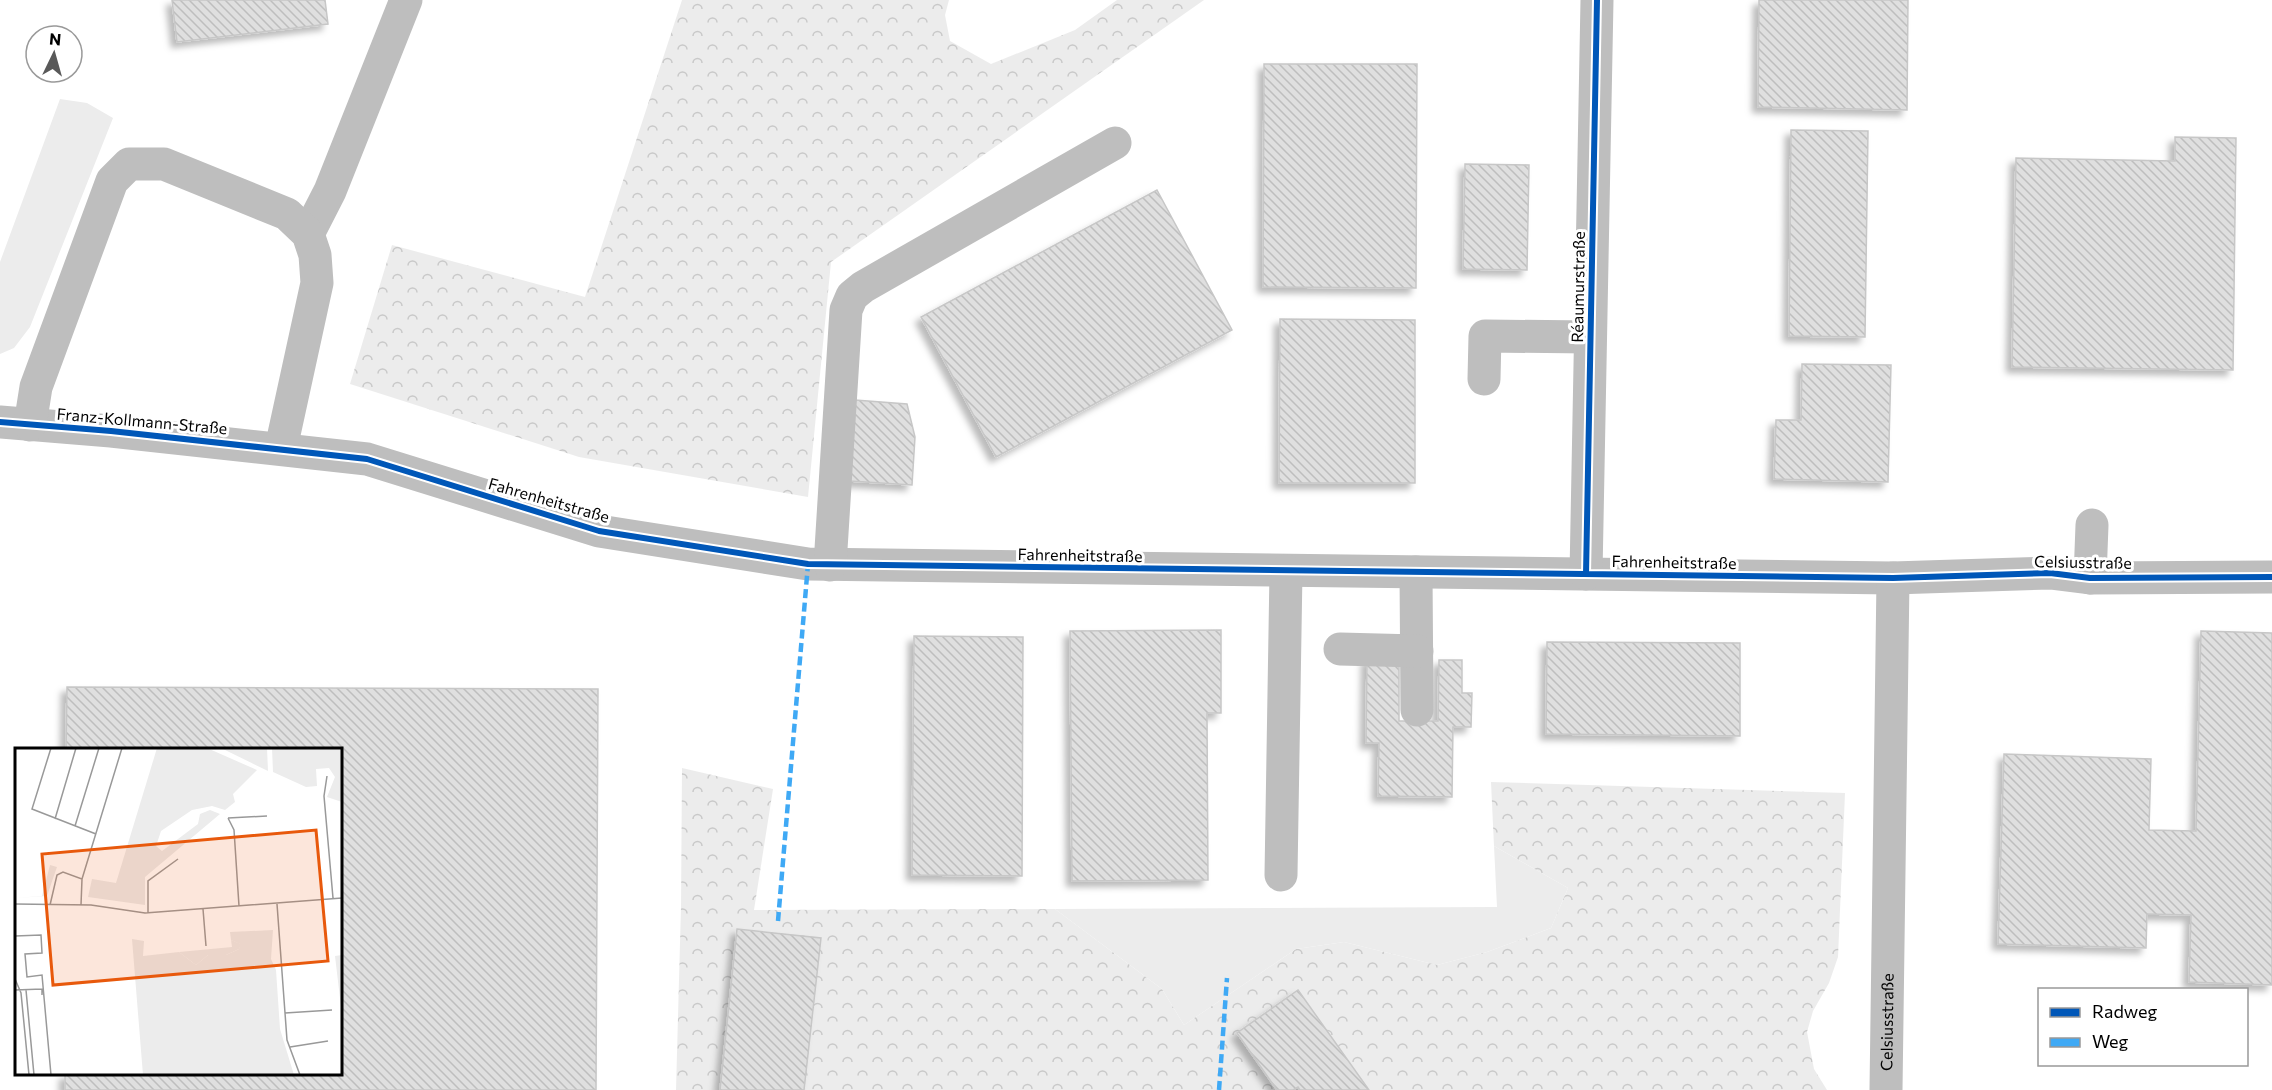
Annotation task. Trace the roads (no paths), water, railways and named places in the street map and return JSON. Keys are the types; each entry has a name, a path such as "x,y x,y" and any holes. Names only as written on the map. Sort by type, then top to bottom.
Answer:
{"street":[{"path":"281,448 317,283 315,255 308,234 330,191 406,0"},
{"name":"Réaumurstraße","path":"1586,574 1597,0"},
{"path":"830,565 846,310 852,296 873,281 1115,143"},
{"name":"Franz-Kollmann-Straße","path":"281,448 15,423 36,387 112,181 129,164 164,164 287,214 308,234"},
{"path":"1484,379 1485,336 1590,337"},
{"name":"Fahrenheitstraße","path":"281,448 367,459 599,531 808,564 1893,578"},
{"path":"2090,578 2092,525"},
{"path":"1281,875 1286,571"},
{"path":"1416,572 1417,710"},
{"name":"Celsiusstraße","path":"1886,1090 1893,578 2050,573 2090,578 2272,577"},
{"path":"1340,649 1416,651"}]}
